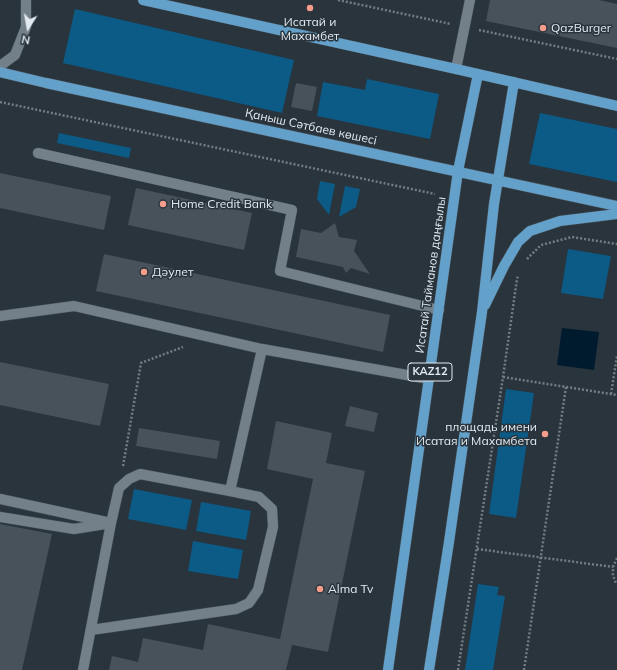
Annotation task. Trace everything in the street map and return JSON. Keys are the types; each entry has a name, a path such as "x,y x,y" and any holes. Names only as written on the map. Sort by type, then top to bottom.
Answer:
{"main road":[{"path":"143,0 617,106"},
{"name":"Қаныш Сәтбаев көшесі","path":"0,72 617,206"},
{"name":"Исатай Тайманов даңғылы","path":"388,670 458,172 478,74"},
{"path":"428,670 449,542 482,312 494,204 514,82"},
{"path":"482,312 504,266 518,242 530,231 560,221 617,214"}],"street":[{"path":"0,66 15,55 18,48 26,27 26,0"},
{"path":"456,69 470,0"},
{"path":"38,153 292,210 280,271 439,310"},
{"path":"0,316 74,306 262,349 429,379"},
{"path":"230,491 262,349"},
{"path":"83,670 119,488 129,479 140,474 260,497 272,509 273,527 258,590 249,603 236,609 91,630"},
{"path":"0,499 111,524"},
{"path":"0,517 74,529 111,524"}],"path":[{"path":"0,102 435,194"},
{"path":"524,262 541,245 572,237 617,244"},
{"path":"458,670 519,273"},
{"path":"119,488 141,363 208,337"},
{"path":"611,394 617,356"},
{"path":"504,377 617,395"},
{"path":"524,670 566,387"},
{"path":"477,549 613,567"},
{"path":"617,558 613,567 613,575 617,584"}],"shaded area":[{"path":"75,9 294,60 282,113 63,63"},
{"path":"367,79 439,94 430,139 317,116 323,82 365,90"},
{"path":"540,113 617,129 617,182 529,164"},
{"path":"59,133 131,148 129,158 57,143"},
{"path":"320,181 335,184 329,215 317,199"},
{"path":"345,186 360,189 356,207 339,217"},
{"path":"568,249 611,256 603,299 561,293"},
{"path":"562,328 599,332 594,370 557,365"},
{"path":"506,389 534,393 516,518 489,514"},
{"path":"134,489 192,500 186,530 128,519"},
{"path":"201,502 251,511 246,540 196,531"},
{"path":"193,541 243,550 238,579 188,571"},
{"path":"478,584 499,587 497,595 505,596 493,670 465,670"}],"building":[{"path":"490,0 599,0 617,4 617,48 486,21"},
{"path":"296,83 317,87 312,111 291,107"},
{"path":"0,173 111,196 104,230 0,208"},
{"path":"136,188 252,213 244,250 128,225"},
{"path":"335,223 339,237 357,240 354,251 370,274 351,268 346,273 343,267 296,257 301,229 321,233"},
{"path":"104,254 390,315 383,352 96,291"},
{"path":"0,362 109,384 100,426 0,405"},
{"path":"350,406 378,413 374,432 345,426"},
{"path":"276,421 332,433 326,463 365,471 328,652 292,645 286,670 109,670 112,656 138,662 143,638 203,650 208,624 280,639 313,479 267,469"},
{"path":"139,428 220,441 217,459 136,446"},
{"path":"0,524 52,534 22,670 0,670"}],"place":[{"name":"Исатай и Махамбет","path":"310,8"},
{"name":"QazBurger","path":"543,28"},
{"name":"Home Credit Bank","path":"163,204"},
{"name":"Дәулет","path":"144,272"},
{"name":"площадь имени Исатая и Махамбета","path":"545,434"},
{"name":"Alma Tv","path":"320,589"}]}
